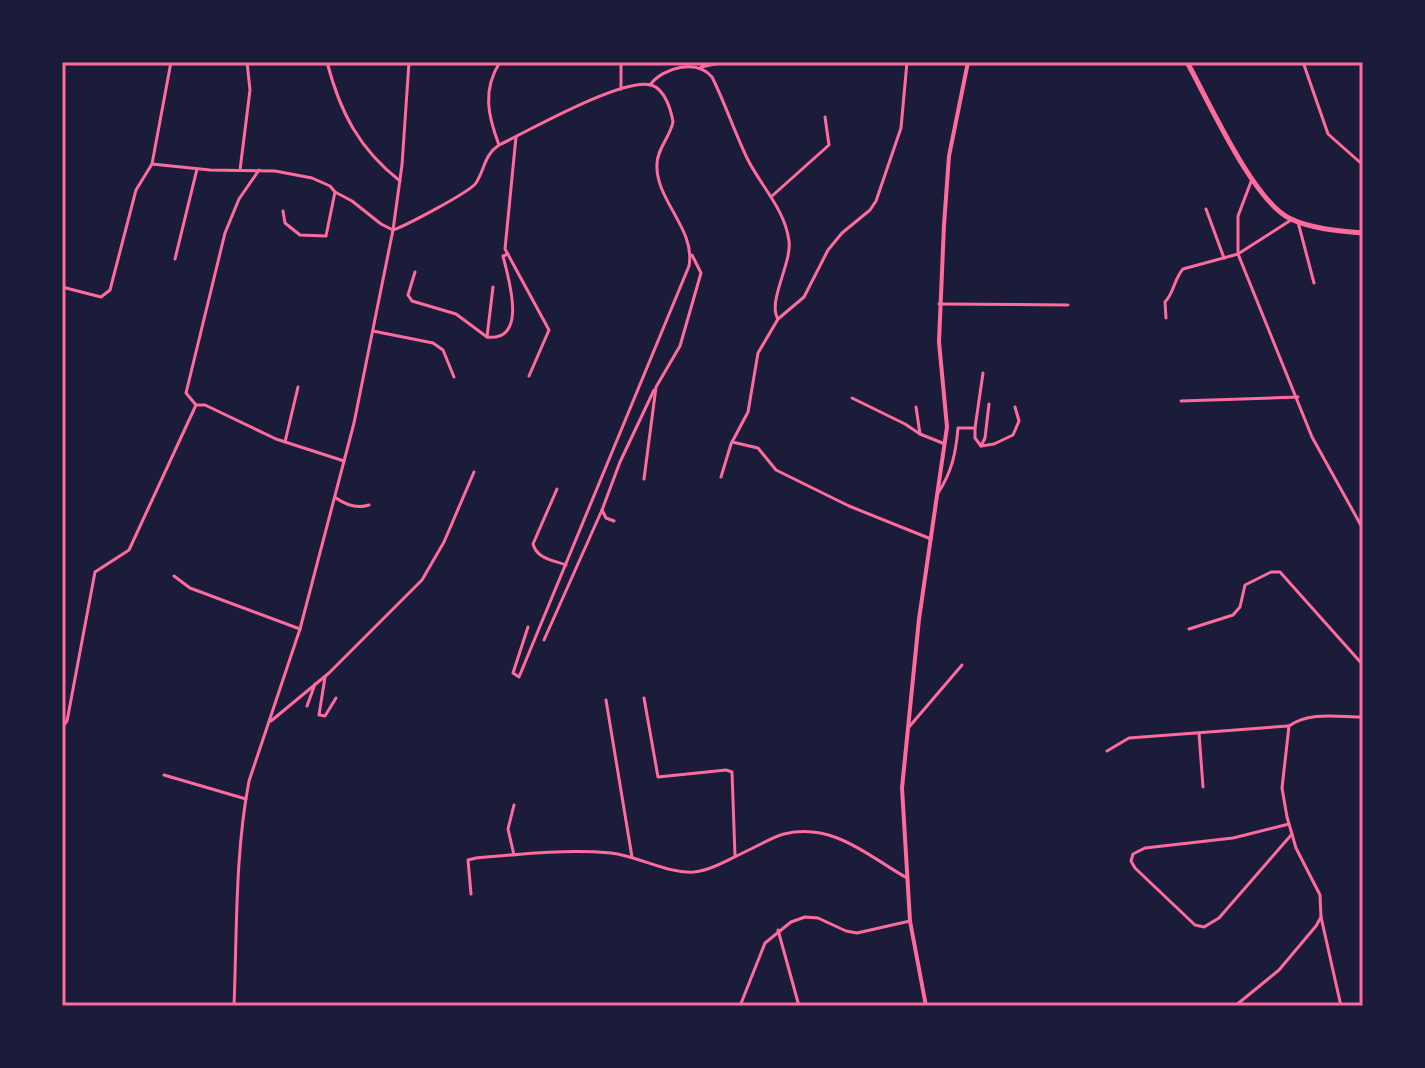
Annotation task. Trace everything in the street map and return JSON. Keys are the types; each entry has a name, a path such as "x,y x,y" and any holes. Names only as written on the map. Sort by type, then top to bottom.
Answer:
{"highway":[{"path":"1187,62 1252,179 1270,205 1291,220 1363,233"}],"street":[{"path":"62,287 101,297 108,293 136,190 152,164 171,62"},
{"path":"240,170 250,90 247,62"},
{"path":"327,62 338,102 355,136 376,162 400,181"},
{"path":"234,1006 236,923 246,799 300,629 336,498 373,331 400,181 409,62"},
{"path":"499,145 487,105 491,78 500,62"},
{"path":"621,62 621,89"},
{"path":"152,164 197,169 259,170 312,178 330,186 385,228 393,230 467,192 479,178 488,155 499,145 621,89 650,85 664,73 724,62"},
{"path":"721,477 732,442 748,412 758,353 778,319 804,297 828,250 842,233 868,213 876,201 901,128 907,62"},
{"path":"926,1006 910,921 902,788 919,619 947,427 939,342 939,304 949,156 968,62"},
{"path":"1303,62 1328,134 1363,165"},
{"path":"700,68 712,77 748,160 772,196 783,220 789,243 775,309 775,318 778,319"},
{"path":"544,640 634,431 680,346 701,273 657,167 658,154 671,129 672,115 662,95 650,85"},
{"path":"772,196 829,145 825,117"},
{"path":"516,137 505,249 549,330 529,376"},
{"path":"175,259 197,169"},
{"path":"196,405 186,393 225,233 239,199 259,170"},
{"path":"1252,179 1238,216 1238,254 1312,437 1363,529"},
{"path":"283,211 285,223 300,235 326,236 335,192"},
{"path":"1206,209 1224,258"},
{"path":"1166,318 1165,302 1183,269 1238,254 1291,220"},
{"path":"1298,222 1314,283"},
{"path":"528,627 513,673 519,677 685,280 690,252"},
{"path":"415,272 408,295 412,301 456,314 487,337 501,337 513,312 512,288 503,256 508,254"},
{"path":"487,337 493,287"},
{"path":"939,304 1068,305"},
{"path":"373,331 433,343 443,350 454,377"},
{"path":"981,446 975,438 975,428 983,373"},
{"path":"285,442 298,387"},
{"path":"644,479 656,387"},
{"path":"1181,401 1298,397"},
{"path":"852,398 945,444"},
{"path":"981,446 985,438 989,404"},
{"path":"196,405 205,405 285,442 344,461"},
{"path":"62,728 67,721 95,572 129,550 196,405"},
{"path":"916,407 920,434"},
{"path":"981,446 1013,435 1019,421 1015,407"},
{"path":"938,493 947,480 956,455 958,428 975,428"},
{"path":"732,442 758,448 776,470 849,506 931,539"},
{"path":"268,723 325,677 422,580 444,542 474,472"},
{"path":"557,489 533,544 534,549 548,560 566,565"},
{"path":"336,498 348,505 369,505"},
{"path":"602,510 606,518 614,521"},
{"path":"1189,629 1233,615 1240,607 1245,585 1271,572 1280,572 1363,665"},
{"path":"174,576 190,588 300,629"},
{"path":"907,730 962,665"},
{"path":"325,677 319,715 325,716 336,698"},
{"path":"307,706 315,684"},
{"path":"644,698 658,777 732,772 735,857"},
{"path":"606,700 632,857"},
{"path":"1107,751 1129,738 1289,726 1305,718 1363,717"},
{"path":"1289,726 1282,788 1292,834 1320,895 1321,917 1341,1006"},
{"path":"1199,733 1203,787"},
{"path":"164,775 246,799"},
{"path":"514,805 508,829 514,856"},
{"path":"1289,824 1233,838 1145,848 1133,854 1131,861 1195,925 1204,927 1219,918 1292,834"},
{"path":"471,894 468,860 583,851 632,857 679,871 694,872 784,834 808,832 838,837 859,846 907,878"},
{"path":"740,1006 765,943 791,922 808,917 820,918 857,933 910,921"},
{"path":"1235,1006 1279,970 1321,917"},
{"path":"778,930 799,1006"}]}
